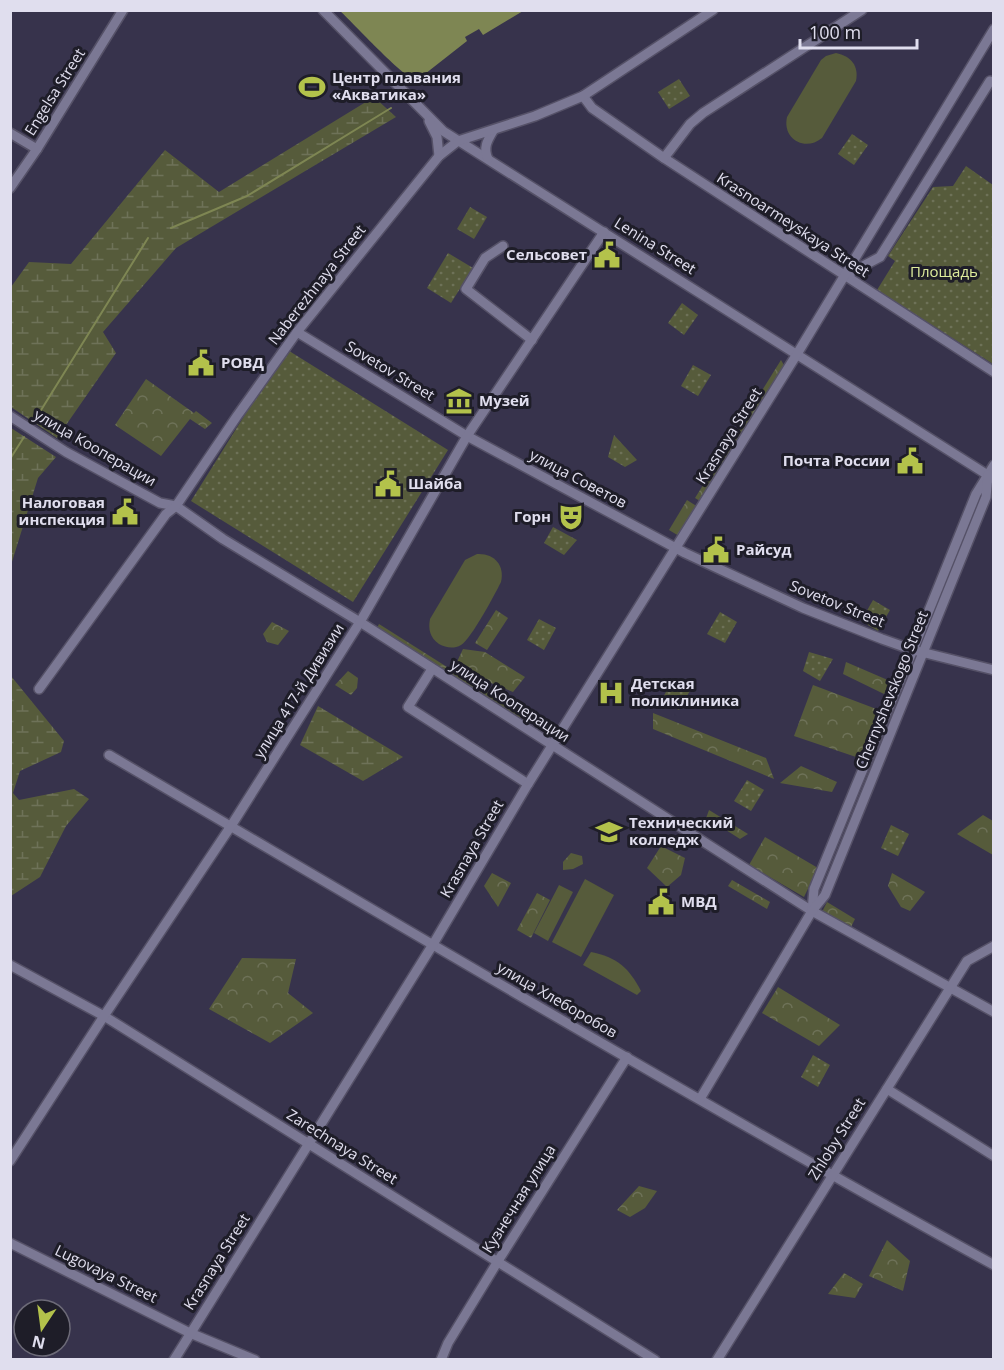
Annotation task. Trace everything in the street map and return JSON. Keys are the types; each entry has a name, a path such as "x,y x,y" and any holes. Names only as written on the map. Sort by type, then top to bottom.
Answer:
{"street":[{"name":"Engelsa Street","path":"10,188 37,149 123,10"},
{"name":"Lenina Street","path":"322,10 443,131 991,477"},
{"name":"Naberezhnaya Street","path":"39,689 166,514 176,507 297,332 439,156 458,141 550,110 583,96 713,10"},
{"path":"664,158 690,124 703,113 862,10"},
{"path":"844,276 993,29"},
{"path":"844,276 880,257 990,81"},
{"name":"Krasnoarmeyskaya Street","path":"583,96 592,108 664,158 993,372"},
{"path":"425,113 437,137 439,156"},
{"path":"488,159 485,144 493,130"},
{"path":"10,133 37,149"},
{"name":"улица 417-й Дивизии","path":"10,1161 231,826 360,622 467,436 604,232"},
{"path":"502,246 485,258 466,289 532,340"},
{"name":"Krasnaya Street","path":"174,1359 432,946 551,746 844,276"},
{"name":"Sovetov Street","path":"297,332 467,436"},
{"name":"улица Кооперации","path":"10,416 66,452 122,483 160,503 176,507 812,911 993,1012"},
{"name":"улица Советов","path":"467,436 675,548"},
{"name":"Chernyshevskogo Street","path":"700,1099 812,911 814,889 986,497 993,465"},
{"name":"Sovetov Street","path":"675,548 803,608 918,652 993,670"},
{"path":"432,669 408,707 528,784"},
{"name":"улица Хлеборобов","path":"108,755 432,946 832,1176 993,1265"},
{"name":"Zhloby Street","path":"717,1359 949,987 967,961 993,946"},
{"name":"Zarechnaya Street","path":"10,965 104,1016 655,1359"},
{"name":"Кузнечная улица","path":"441,1359 448,1343 498,1261 627,1057"},
{"path":"887,1089 993,1156"},
{"name":"Lugovaya Street","path":"10,1243 190,1333 255,1359"}],"green space":[{"path":"836,53 850,59 853,63 857,76 856,81 822,138 809,144 796,141 788,132 787,117 821,60"},
{"path":"679,79 690,96 669,109 658,92"},
{"path":"374,97 396,117 176,248 103,332 116,353 57,438 11,407 11,287 29,262 71,264 165,150 219,192"},
{"path":"852,134 868,145 854,165 838,154"},
{"name":"Площадь","path":"966,166 993,185 993,364 877,290 895,261 888,256 933,187 953,186"},
{"path":"470,207 487,217 474,239 457,229"},
{"path":"448,253 473,268 451,303 427,288"},
{"path":"682,303 698,315 684,335 668,323"},
{"path":"286,349 448,450 353,602 191,501"},
{"path":"781,360 785,367 700,501 695,498"},
{"path":"693,365 711,375 698,396 681,386"},
{"path":"146,379 212,423 205,429 190,419 161,456 115,425"},
{"path":"11,428 56,457 38,478 11,565"},
{"path":"614,435 637,460 625,467 608,457"},
{"path":"687,500 698,507 679,536 669,530"},
{"path":"553,527 577,540 564,555 544,543"},
{"path":"477,554 483,554 497,561 501,570 501,582 471,634 461,645 450,648 436,642 430,630 430,619 465,560"},
{"path":"873,600 890,610 878,631 861,621"},
{"path":"496,610 508,618 487,650 475,643"},
{"path":"720,612 737,622 725,643 707,634"},
{"path":"539,619 556,628 544,650 527,640"},
{"path":"272,622 289,631 278,645 267,642 263,634"},
{"path":"379,624 528,718 523,724 376,630"},
{"path":"463,649 485,652 525,677 513,692 454,668"},
{"path":"809,652 833,659 820,681 803,671"},
{"path":"846,662 890,681 884,694 843,674"},
{"path":"348,671 358,678 357,688 351,695 335,685"},
{"path":"11,676 64,741 61,752 20,771 13,793 19,800 74,789 89,799 66,826 40,877 11,896"},
{"path":"673,679 691,689 679,710 661,701"},
{"path":"813,685 879,710 859,758 794,736"},
{"path":"318,706 403,757 363,781 300,745"},
{"path":"653,713 766,758 774,779 653,729"},
{"path":"801,766 837,782 832,792 780,783"},
{"path":"747,780 764,790 751,811 734,801"},
{"path":"709,810 748,834 740,839 715,823 707,828 704,824"},
{"path":"983,815 993,821 993,855 957,834"},
{"path":"891,825 909,834 898,856 881,848"},
{"path":"765,837 818,868 804,897 749,865"},
{"path":"661,846 685,858 681,875 667,887 647,868"},
{"path":"571,853 582,856 583,864 573,869 563,870 563,862"},
{"path":"492,873 511,883 498,907 484,886"},
{"path":"892,873 925,892 910,911 901,907 888,886"},
{"path":"585,879 614,895 581,957 552,942"},
{"path":"732,880 770,902 767,909 728,886"},
{"path":"559,885 573,892 548,941 534,933"},
{"path":"537,893 550,900 531,938 517,930"},
{"path":"827,902 855,919 850,929 822,912"},
{"path":"591,952 615,960 627,970 641,991 637,995 583,965"},
{"path":"242,958 296,959 288,993 313,1013 270,1043 209,1009"},
{"path":"778,987 840,1025 819,1046 762,1013"},
{"path":"813,1055 830,1065 818,1087 801,1077"},
{"path":"639,1186 657,1191 645,1208 630,1217 617,1210"},
{"path":"887,1240 910,1261 903,1291 869,1276"},
{"path":"844,1273 863,1284 855,1298 828,1294"}],"shaded area":[{"path":"340,11 523,11 483,35 479,29 465,37 467,41 416,81 389,60"}],"waterway":[{"path":"171,228 247,196 391,108"},
{"path":"33,423 148,238"},
{"path":"10,459 24,437"}],"place":[{"name":"Центр плавания «Акватика»","path":"312,87"},
{"name":"Сельсовет","path":"607,255"},
{"name":"РОВД","path":"201,363"},
{"name":"Музей","path":"459,401"},
{"name":"Почта России","path":"910,461"},
{"name":"Шайба","path":"388,484"},
{"name":"Налоговая инспекция","path":"125,512"},
{"name":"Горн","path":"571,517"},
{"name":"Райсуд","path":"716,550"},
{"name":"Детская поликлиника","path":"611,693"},
{"name":"Технический колледж","path":"609,832"},
{"name":"МВД","path":"661,902"}]}
